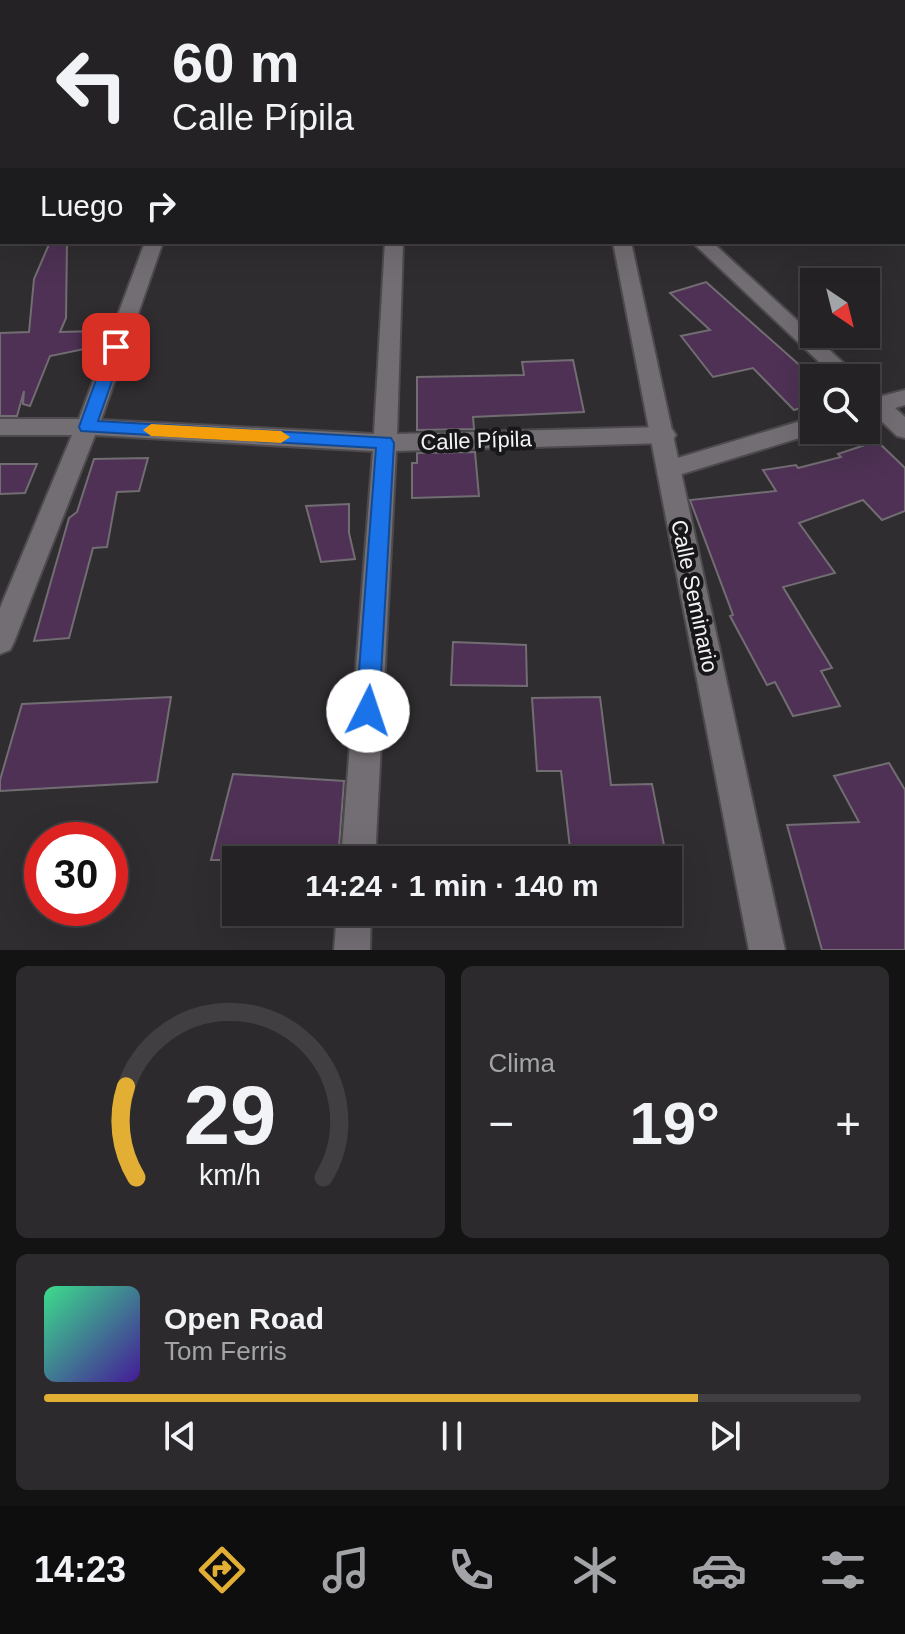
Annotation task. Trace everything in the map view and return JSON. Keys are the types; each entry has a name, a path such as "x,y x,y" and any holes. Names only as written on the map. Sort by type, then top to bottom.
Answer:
{"street":[{"path":"0,642 87,427 153,244"},
{"path":"359,846 385,443 394,244"},
{"name":"Calle Seminario","path":"622,244 664,435 767,950"},
{"path":"703,244 834,364"},
{"path":"880,401 905,397"},
{"path":"880,411 905,430"},
{"name":"Calle Pípila","path":"0,427 87,427 385,443 664,435"},
{"path":"669,469 800,429"},
{"path":"352,950 353,926"}],"building":[{"path":"49,244 67,244 66,318 60,332 97,331 99,346 50,356 30,406 23,404 24,391 17,416 0,416 0,333 29,332 34,279"},
{"path":"706,282 800,366 800,408 794,410 753,368 713,377 681,336 710,330 670,293"},
{"path":"573,360 584,412 473,417 474,429 417,430 417,377 524,375 522,362"},
{"path":"868,444 880,444 905,468 905,511 882,520 863,500 799,523 835,573 783,587 832,668 821,671 840,706 793,716 775,682 767,685 730,616 733,615 690,500 776,491 763,470 796,465 798,468 841,457 838,454"},
{"path":"475,452 479,496 412,498 412,463 417,463 417,453"},
{"path":"148,458 139,491 117,492 107,547 93,548 69,638 34,641 69,518 77,512 94,459"},
{"path":"0,464 37,464 25,493 0,494"},
{"path":"349,504 349,533 355,559 321,562 306,506"},
{"path":"453,642 526,645 527,686 451,685"},
{"path":"171,697 157,782 0,791 0,780 22,704"},
{"path":"600,697 611,785 652,784 664,845 570,846 561,771 537,771 532,698"},
{"path":"889,763 905,790 905,950 822,950 787,825 859,822 834,776"},
{"path":"233,774 344,781 339,846 222,846 222,860 211,860"}],"slow traffic":[{"path":"151,430 281,437"}],"route":[{"path":"116,347 87,427 385,443 368,711"}]}
